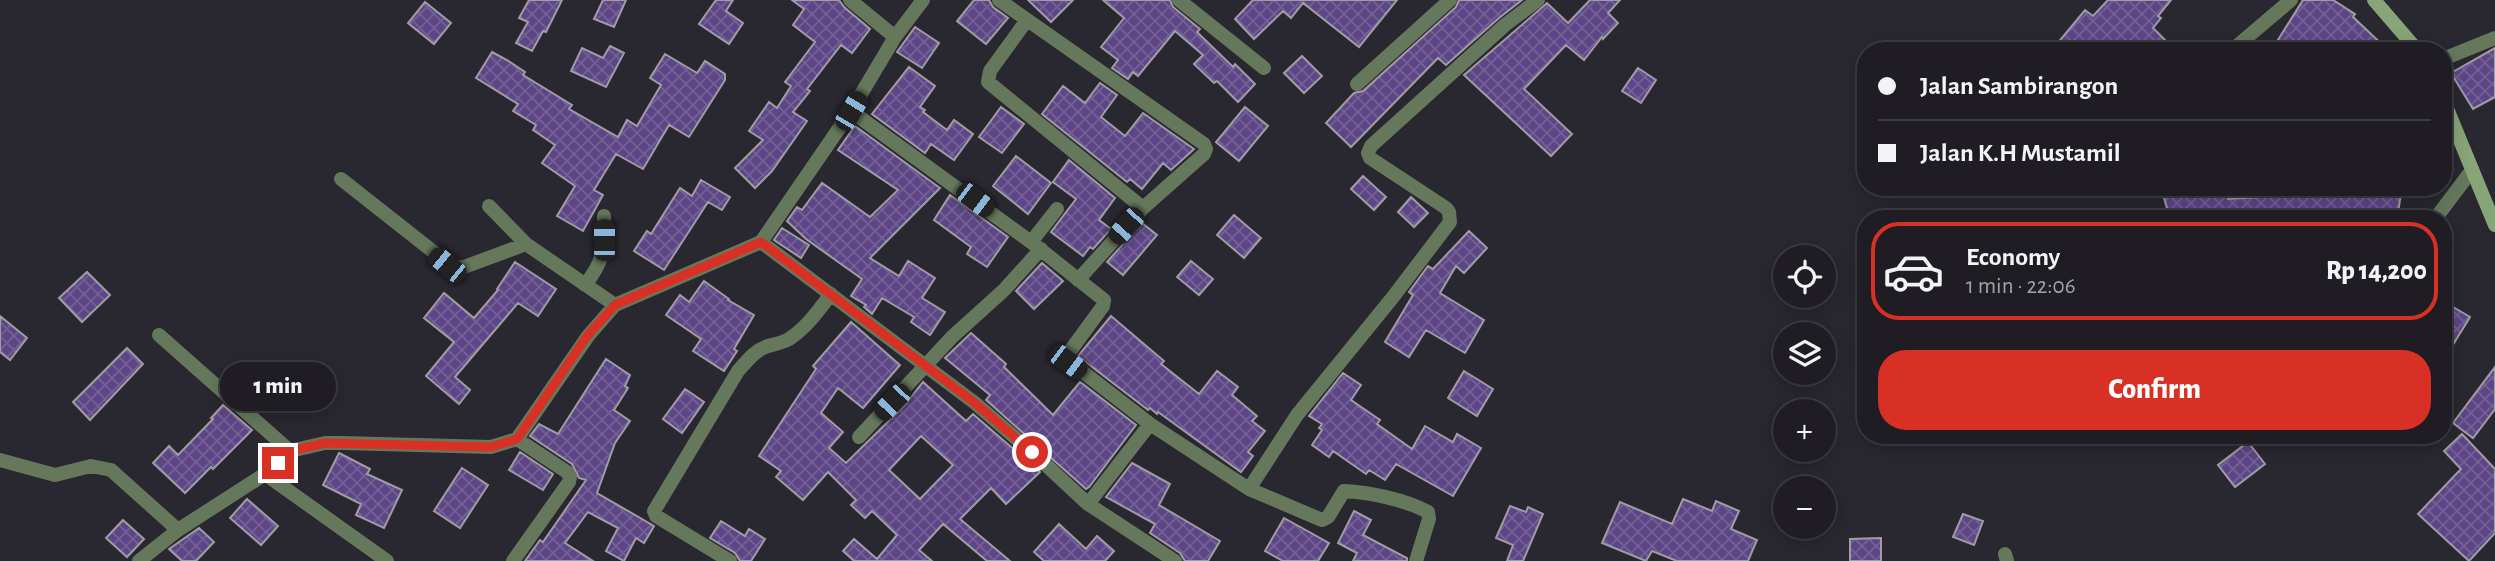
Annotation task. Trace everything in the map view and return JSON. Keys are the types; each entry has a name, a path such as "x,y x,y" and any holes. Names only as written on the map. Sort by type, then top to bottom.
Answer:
{"street":[{"path":"850,0 895,37"},
{"path":"139,561 178,530 265,474 290,451 325,443 491,447 517,439 587,336 615,305 761,242 851,111 895,37 922,0"},
{"path":"999,0 1206,146 1204,154 1143,208 1078,280"},
{"path":"1179,0 1264,68"},
{"path":"1357,84 1450,0"},
{"path":"1249,489 1297,415 1450,222 1446,208 1370,158 1371,146 1505,25 1538,0"},
{"path":"2242,42 2291,0"},
{"path":"2374,0 2410,42"},
{"path":"1027,20 990,71 988,82 1143,208"},
{"path":"2452,55 2495,37"},
{"path":"851,111 1036,246 1105,302 1065,358 1150,424 1249,489 1322,520 1328,517 1344,491 1396,500 1428,512 1429,519 1416,561"},
{"path":"2452,121 2495,225"},
{"path":"2442,210 2472,170"},
{"path":"341,179 454,268 464,267 526,244"},
{"path":"489,206 526,244 615,305"},
{"path":"859,437 963,326 1004,289 1036,246 1057,209"},
{"path":"585,285 596,271 603,255 604,216"},
{"path":"761,242 1023,444 1088,504 1175,561"},
{"path":"730,561 656,516 654,511 738,371 753,354 766,346 779,344 792,337 810,321 831,295"},
{"path":"159,335 290,451"},
{"path":"1088,504 1150,424"},
{"path":"513,561 570,477 567,472 517,439"},
{"path":"0,460 55,475 91,466 111,470 178,530"},
{"path":"265,474 387,561"}],"building":[{"path":"529,0 562,0 546,32 543,31 532,51 516,43 528,22 519,18"},
{"path":"603,0 626,0 614,27 594,19"},
{"path":"716,0 733,0 726,11 743,23 729,44 699,24"},
{"path":"792,0 839,0 870,29 852,53 841,45 807,89 810,91 793,112 807,121 772,171 755,188 735,168 763,140 749,131 769,102 777,108 791,86 785,82 815,42 793,25 804,9"},
{"path":"974,0 989,0 993,7 1008,18 986,44 957,21"},
{"path":"1028,0 1073,0 1051,22"},
{"path":"1103,0 1170,0 1173,7 1200,29 1197,32 1255,84 1238,102 1217,81 1214,83 1194,64 1203,55 1175,31 1138,76 1133,72 1128,79 1112,68 1118,60 1101,47 1124,18"},
{"path":"1253,0 1397,0 1359,47 1303,3 1291,18 1283,11 1254,39 1235,19"},
{"path":"1459,0 1522,0 1446,65 1438,58 1351,147 1326,123 1354,93 1363,91 1456,7"},
{"path":"1590,0 1620,0 1608,13 1618,23 1603,39 1602,37 1584,60 1566,45 1524,89 1572,134 1551,156 1464,75 1547,3 1568,23"},
{"path":"2108,0 2171,0 2158,16 2161,18 2153,28 2167,42 2058,42 2085,10 2093,16"},
{"path":"2303,0 2333,0 2355,14 2353,17 2379,42 2277,42"},
{"path":"425,2 451,23 434,44 408,23"},
{"path":"915,27 939,43 922,68 897,52"},
{"path":"610,46 624,53 606,87 571,71 582,48 603,58"},
{"path":"2495,48 2495,97 2473,109 2452,72"},
{"path":"492,52 572,105 569,109 618,137 627,120 637,126 661,85 650,78 665,54 697,73 705,61 725,74 725,80 689,137 669,125 643,169 616,154 594,190 603,195 583,231 557,216 575,186 542,163 555,145 533,130 536,125 513,111 518,104 476,78"},
{"path":"1302,56 1322,76 1304,93 1284,73"},
{"path":"909,67 935,86 920,107 925,110 923,112 947,130 954,120 973,134 954,160 931,144 925,153 872,114"},
{"path":"1638,68 1656,80 1641,103 1622,91"},
{"path":"1100,83 1117,95 1101,117 1125,136 1143,113 1194,149 1171,170 1163,163 1142,189 1130,179 1127,182 1042,114 1063,86 1085,103"},
{"path":"1001,107 1024,124 1002,153 979,137"},
{"path":"1245,107 1268,126 1239,161 1216,142"},
{"path":"855,126 940,188 870,258 899,276 908,261 935,278 922,298 945,312 930,335 911,322 914,317 882,298 872,314 864,307 866,305 851,296 862,279 806,239 787,221 797,207 802,210 822,183 870,217 898,190 838,150"},
{"path":"1016,156 1051,183 1028,214 993,186"},
{"path":"1069,160 1115,198 1099,220 1111,229 1083,256 1051,232 1076,199 1053,182"},
{"path":"1363,176 1386,197 1374,210 1351,189"},
{"path":"701,180 730,197 722,210 708,202 664,270 634,251 647,231 651,234 680,188 692,196"},
{"path":"950,195 1008,237 987,267 967,254 971,247 934,220"},
{"path":"2164,196 2228,196 2228,199 2278,196 2401,196 2398,210 2167,210"},
{"path":"1411,197 1428,213 1414,227 1398,212"},
{"path":"1234,215 1261,238 1244,258 1217,235"},
{"path":"1142,223 1157,235 1123,275 1107,262"},
{"path":"782,228 809,245 801,258 774,240"},
{"path":"1469,231 1487,248 1464,273 1456,266 1440,293 1484,320 1465,353 1426,330 1409,357 1385,342 1413,295 1409,292 1428,266 1433,269"},
{"path":"1191,261 1213,279 1199,295 1177,277"},
{"path":"515,262 556,289 538,316 518,303 455,377 470,390 459,404 426,376 454,342 424,318 444,293 474,318 498,290"},
{"path":"1042,263 1063,281 1034,309 1016,291"},
{"path":"87,272 110,295 82,322 59,298"},
{"path":"704,281 728,300 754,315 724,371 693,351 701,339 666,315 680,295 689,302"},
{"path":"2452,306 2470,317 2452,346"},
{"path":"0,316 27,338 10,360 0,352"},
{"path":"1111,316 1164,361 1161,364 1199,394 1217,371 1238,387 1232,395 1257,416 1252,421 1265,431 1248,452 1253,456 1241,472 1158,412 1157,414 1150,408 1148,410 1078,356"},
{"path":"851,322 900,365 863,408 838,388 821,413 843,432 829,448 846,463 904,406 923,382 966,421 973,414 1040,472 1006,504 991,488 960,519 1010,561 987,561 943,524 919,550 932,561 854,561 843,551 854,539 877,559 897,535 872,511 865,518 851,505 856,500 828,472 803,500 776,477 781,471 759,456 816,369 813,366","holes":["921,436 953,465 920,499 889,470"]},
{"path":"971,333 1006,364 1004,367 1053,415 1080,382 1136,425 1089,487 1086,489 986,400 990,395 945,358"},
{"path":"127,348 143,364 90,420 73,402"},
{"path":"606,359 630,375 625,386 628,388 614,410 630,421 615,443 597,493 654,526 644,543 636,538 624,561 606,551 618,528 588,512 565,543 593,561 525,561 540,540 543,542 586,480 579,478 572,464 530,436 539,424 558,434"},
{"path":"2495,367 2495,409 2473,438 2453,423"},
{"path":"1464,371 1493,389 1477,416 1448,398"},
{"path":"1343,373 1361,385 1351,400 1380,420 1377,424 1412,449 1425,426 1453,442 1457,434 1481,448 1453,496 1396,464 1385,480 1369,470 1366,474 1333,451 1329,457 1312,445 1322,430 1319,428 1322,424 1309,416"},
{"path":"685,389 704,402 682,433 663,419"},
{"path":"223,405 252,430 185,493 153,463 169,446 178,455"},
{"path":"2462,434 2495,469 2495,533 2469,561 2418,514 2461,469 2444,451"},
{"path":"2245,444 2250,444 2265,464 2235,487 2218,465"},
{"path":"520,452 553,474 543,490 509,470"},
{"path":"339,453 370,469 367,474 402,490 384,528 356,515 361,504 323,485"},
{"path":"1132,463 1170,484 1159,505 1220,541 1208,561 1185,561 1180,553 1150,533 1155,524 1106,497"},
{"path":"462,468 488,485 460,528 434,511"},
{"path":"247,499 278,526 261,545 230,518"},
{"path":"1683,499 1712,511 1716,501 1739,511 1731,529 1757,540 1748,561 1677,561 1652,551 1646,561 1602,543 1620,502 1672,524"},
{"path":"1510,506 1526,512 1528,507 1543,514 1523,561 1507,561 1513,545 1496,538"},
{"path":"1354,511 1371,520 1363,535 1407,558 1407,561 1353,561 1357,553 1338,543"},
{"path":"1963,514 1983,521 1974,545 1953,537"},
{"path":"1284,518 1329,543 1318,561 1283,561 1265,551"},
{"path":"123,520 144,539 127,557 106,538"},
{"path":"721,521 745,536 749,529 765,539 751,561 740,561 735,553 710,538"},
{"path":"1059,524 1086,549 1097,536 1114,551 1105,561 1044,561 1034,552"},
{"path":"199,528 214,542 196,561 182,561 169,549"},
{"path":"1881,538 1881,561 1850,561 1850,539"}],"route":[{"path":"278,463 290,451 325,443 491,447 517,439 587,336 615,305 761,242 975,403 1032,452"}]}
